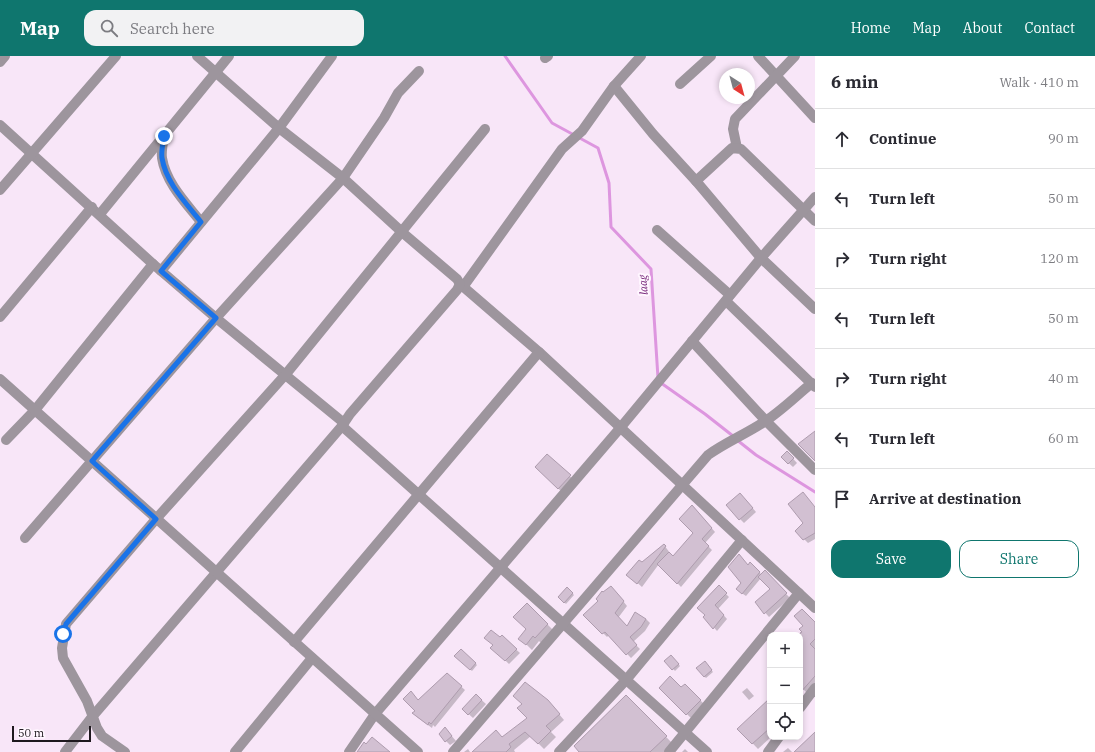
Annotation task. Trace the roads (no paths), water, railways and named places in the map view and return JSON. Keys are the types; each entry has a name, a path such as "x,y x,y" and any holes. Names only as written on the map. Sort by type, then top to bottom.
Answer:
{"street":[{"path":"0,62 5,56"},
{"path":"0,190 31,152 116,56"},
{"path":"197,56 279,128 343,178 403,233 457,279 461,286 539,352 815,608"},
{"path":"100,214 229,56"},
{"path":"161,271 279,128 332,56"},
{"path":"65,752 92,716 217,573 461,286 562,149 582,131 614,86 641,56"},
{"path":"680,84 711,56"},
{"path":"758,56 815,118"},
{"path":"737,148 733,129 736,119 795,56"},
{"path":"25,538 216,318 343,178 384,118 398,93 419,71"},
{"path":"614,86 653,134 696,181 761,258 815,309"},
{"path":"0,125 100,214 161,271 216,318 286,374 343,424 419,495 707,752"},
{"path":"125,752 102,736 92,716 87,701 63,658 62,648 66,624 156,519 286,374 403,233 485,130"},
{"path":"164,136 162,157 166,172 172,184 201,222"},
{"path":"696,181 732,148 741,149 815,221"},
{"path":"348,752 375,714 621,427 761,258 815,197"},
{"path":"0,317 92,207"},
{"path":"453,752 708,455 724,444 738,438 766,421 814,385 658,230"},
{"path":"6,440 35,410 153,264"},
{"path":"692,341 766,421 815,470"},
{"path":"294,642 539,352"},
{"path":"0,379 418,752"},
{"path":"559,752 626,680 742,540"},
{"path":"669,752 686,734 799,593"},
{"path":"236,752 312,658"},
{"path":"803,704 815,688"},
{"path":"768,752 777,740"}],"waterway":[{"name":"laag","path":"505,56 552,123 598,148 609,183 611,227 651,269 658,378"},
{"name":"laag","path":"661,383 733,436"},
{"name":"laag","path":"737,440 756,455 815,492"}]}
